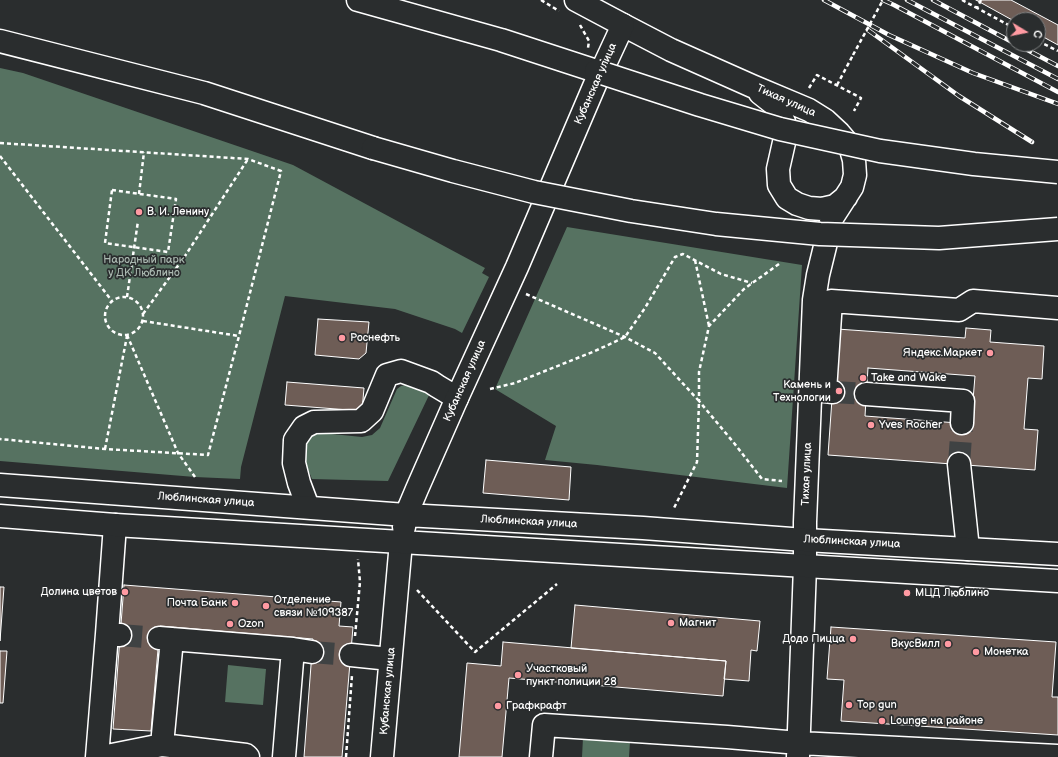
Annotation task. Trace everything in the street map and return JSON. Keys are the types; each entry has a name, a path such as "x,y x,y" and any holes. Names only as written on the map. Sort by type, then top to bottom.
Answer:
{"main road":[{"path":"358,0 501,40 700,105 780,129 880,151 974,164 1058,172"},
{"path":"567,4 584,13 597,25 603,34 603,56 599,75"},
{"name":"Тихая улица","path":"567,4 623,24 671,50 809,110 825,120 850,146 854,160 855,175 852,187 832,218 818,275 814,300 798,750"},
{"name":"Кубанская улица","path":"382,757 401,542 406,515 517,266 599,75 623,24"},
{"path":"0,41 204,93 373,148 453,171 534,192 631,211 716,224 820,234 939,238 1058,229"},
{"name":"Тихая улица","path":"752,86 774,104 784,122 785,138 778,169 779,186 787,198 797,204 809,208 822,209 835,206 846,197"},
{"path":"833,392 824,391 831,301 959,310 972,302 1058,308"},
{"path":"308,507 299,483 294,463 295,440 304,428 314,422 361,421 372,410 387,375 401,371 431,382 457,398"},
{"path":"866,394 963,401 962,423"},
{"path":"958,464 968,549"},
{"name":"Люблинская улица","path":"0,486 406,515 644,528 805,540 1058,554"},
{"path":"0,516 115,525 1058,581"},
{"path":"97,757 114,634 115,525"},
{"path":"162,745 165,639 303,651 284,757"},
{"path":"351,655 390,659"},
{"path":"541,757 544,724 734,737 798,750 1058,756"},
{"path":"102,757 162,745 246,755 248,757"}],"path":[{"path":"541,0 567,4"},
{"path":"836,85 883,0"},
{"path":"962,0 1006,24"},
{"path":"977,8 981,0"},
{"path":"578,24 589,41 588,54"},
{"path":"1046,45 1058,52"},
{"path":"809,88 817,75 861,98 854,111"},
{"path":"0,143 248,159 281,171 208,455 105,449 0,439"},
{"path":"139,194 144,152"},
{"path":"0,156 112,301"},
{"path":"143,314 185,256 248,159"},
{"path":"112,190 139,194 176,199 168,252 105,243 112,190"},
{"path":"126,297 138,221"},
{"path":"490,389 514,383 595,351 625,337 646,308 675,257 683,254 721,274 752,283"},
{"path":"674,508 697,462 699,372 709,326 695,260"},
{"path":"709,326 744,289 779,264"},
{"path":"522,292 625,337 655,352 699,401 762,479 782,481"},
{"path":"126,297 136,301 141,307 143,321 137,331 127,335 117,334 109,328 106,319 107,309 112,301 118,298 126,297"},
{"path":"143,321 239,336"},
{"path":"105,449 127,335"},
{"path":"127,335 178,453 195,477"},
{"path":"416,588 475,652 557,584"}],"green space":[{"name":"Народный парк у ДК Люблино","path":"0,68 23,73 293,165 485,268 482,273 489,277 462,333 455,329 395,309 285,296 241,467 240,479 195,477 0,461"},
{"path":"567,227 802,265 787,488 545,460 556,426 495,389"},
{"path":"409,384 431,391 388,481 312,479 303,457 301,442 312,432 362,437 372,435 380,428 397,389 401,386"},
{"path":"228,665 266,669 263,705 225,702"},
{"path":"583,738 630,741 629,757 582,757"}],"building":[{"path":"976,0 1011,0 1034,12 1006,12 1006,17"},
{"path":"1046,19 1058,25 1058,45 1046,38"},
{"name":"Роснефть","path":"318,319 369,322 366,353 359,359 315,355"},
{"path":"966,328 991,330 990,342 1044,346 1042,379 1028,378 1024,429 1038,430 1035,470 828,455 837,329 965,338","holes":["868,368 975,376 971,424 865,416"]},
{"path":"287,382 364,388 362,411 285,405"},
{"path":"486,460 571,467 569,500 483,493"},
{"path":"124,585 341,602 339,626 353,627 342,757 304,757 313,639 160,626 151,731 113,729"},
{"path":"0,587 4,587 0,641"},
{"path":"575,605 760,621 757,651 751,650 749,681 724,679 726,661 571,648"},
{"path":"831,627 1056,642 1052,697 1058,697 1058,735 841,721 844,680 827,679"},
{"path":"503,642 726,661 723,696 509,678 502,757 459,757 467,663 501,666"},
{"path":"0,651 7,651 3,703 0,703"}],"tunnel":[{"path":"833,392 866,394"},
{"path":"959,464 962,423"},
{"path":"120,635 159,638"},
{"path":"312,652 351,655"}],"railway":[{"path":"824,0 889,35 973,73 1058,104"},
{"path":"883,0 1058,92"},
{"path":"907,0 1058,79"},
{"path":"933,0 1006,39"},
{"path":"868,30 959,96 1032,142"},
{"path":"1031,52 1058,66"}],"place":[{"name":"В. И. Ленину","path":"139,212"},
{"name":"Роснефть","path":"342,338"},
{"name":"Яндекс.Маркет","path":"990,353"},
{"name":"Take and Wake","path":"863,378"},
{"name":"Камень и Технологии","path":"839,391"},
{"name":"Yves Rocher","path":"871,425"},
{"name":"Долина цветов","path":"125,592"},
{"name":"МЦД Люблино","path":"907,593"},
{"name":"Почта Банк","path":"235,603"},
{"name":"Отделение связи №109387","path":"266,606"},
{"name":"Магнит","path":"671,623"},
{"name":"Ozon","path":"230,624"},
{"name":"Додо Пицца","path":"853,639"},
{"name":"ВкусВилл","path":"948,644"},
{"name":"Монетка","path":"976,652"},
{"name":"Участковый пункт полиции 28","path":"518,675"},
{"name":"Top gun","path":"849,705"},
{"name":"Графкрафт","path":"498,706"},
{"name":"Lounge на районе","path":"882,721"}]}
